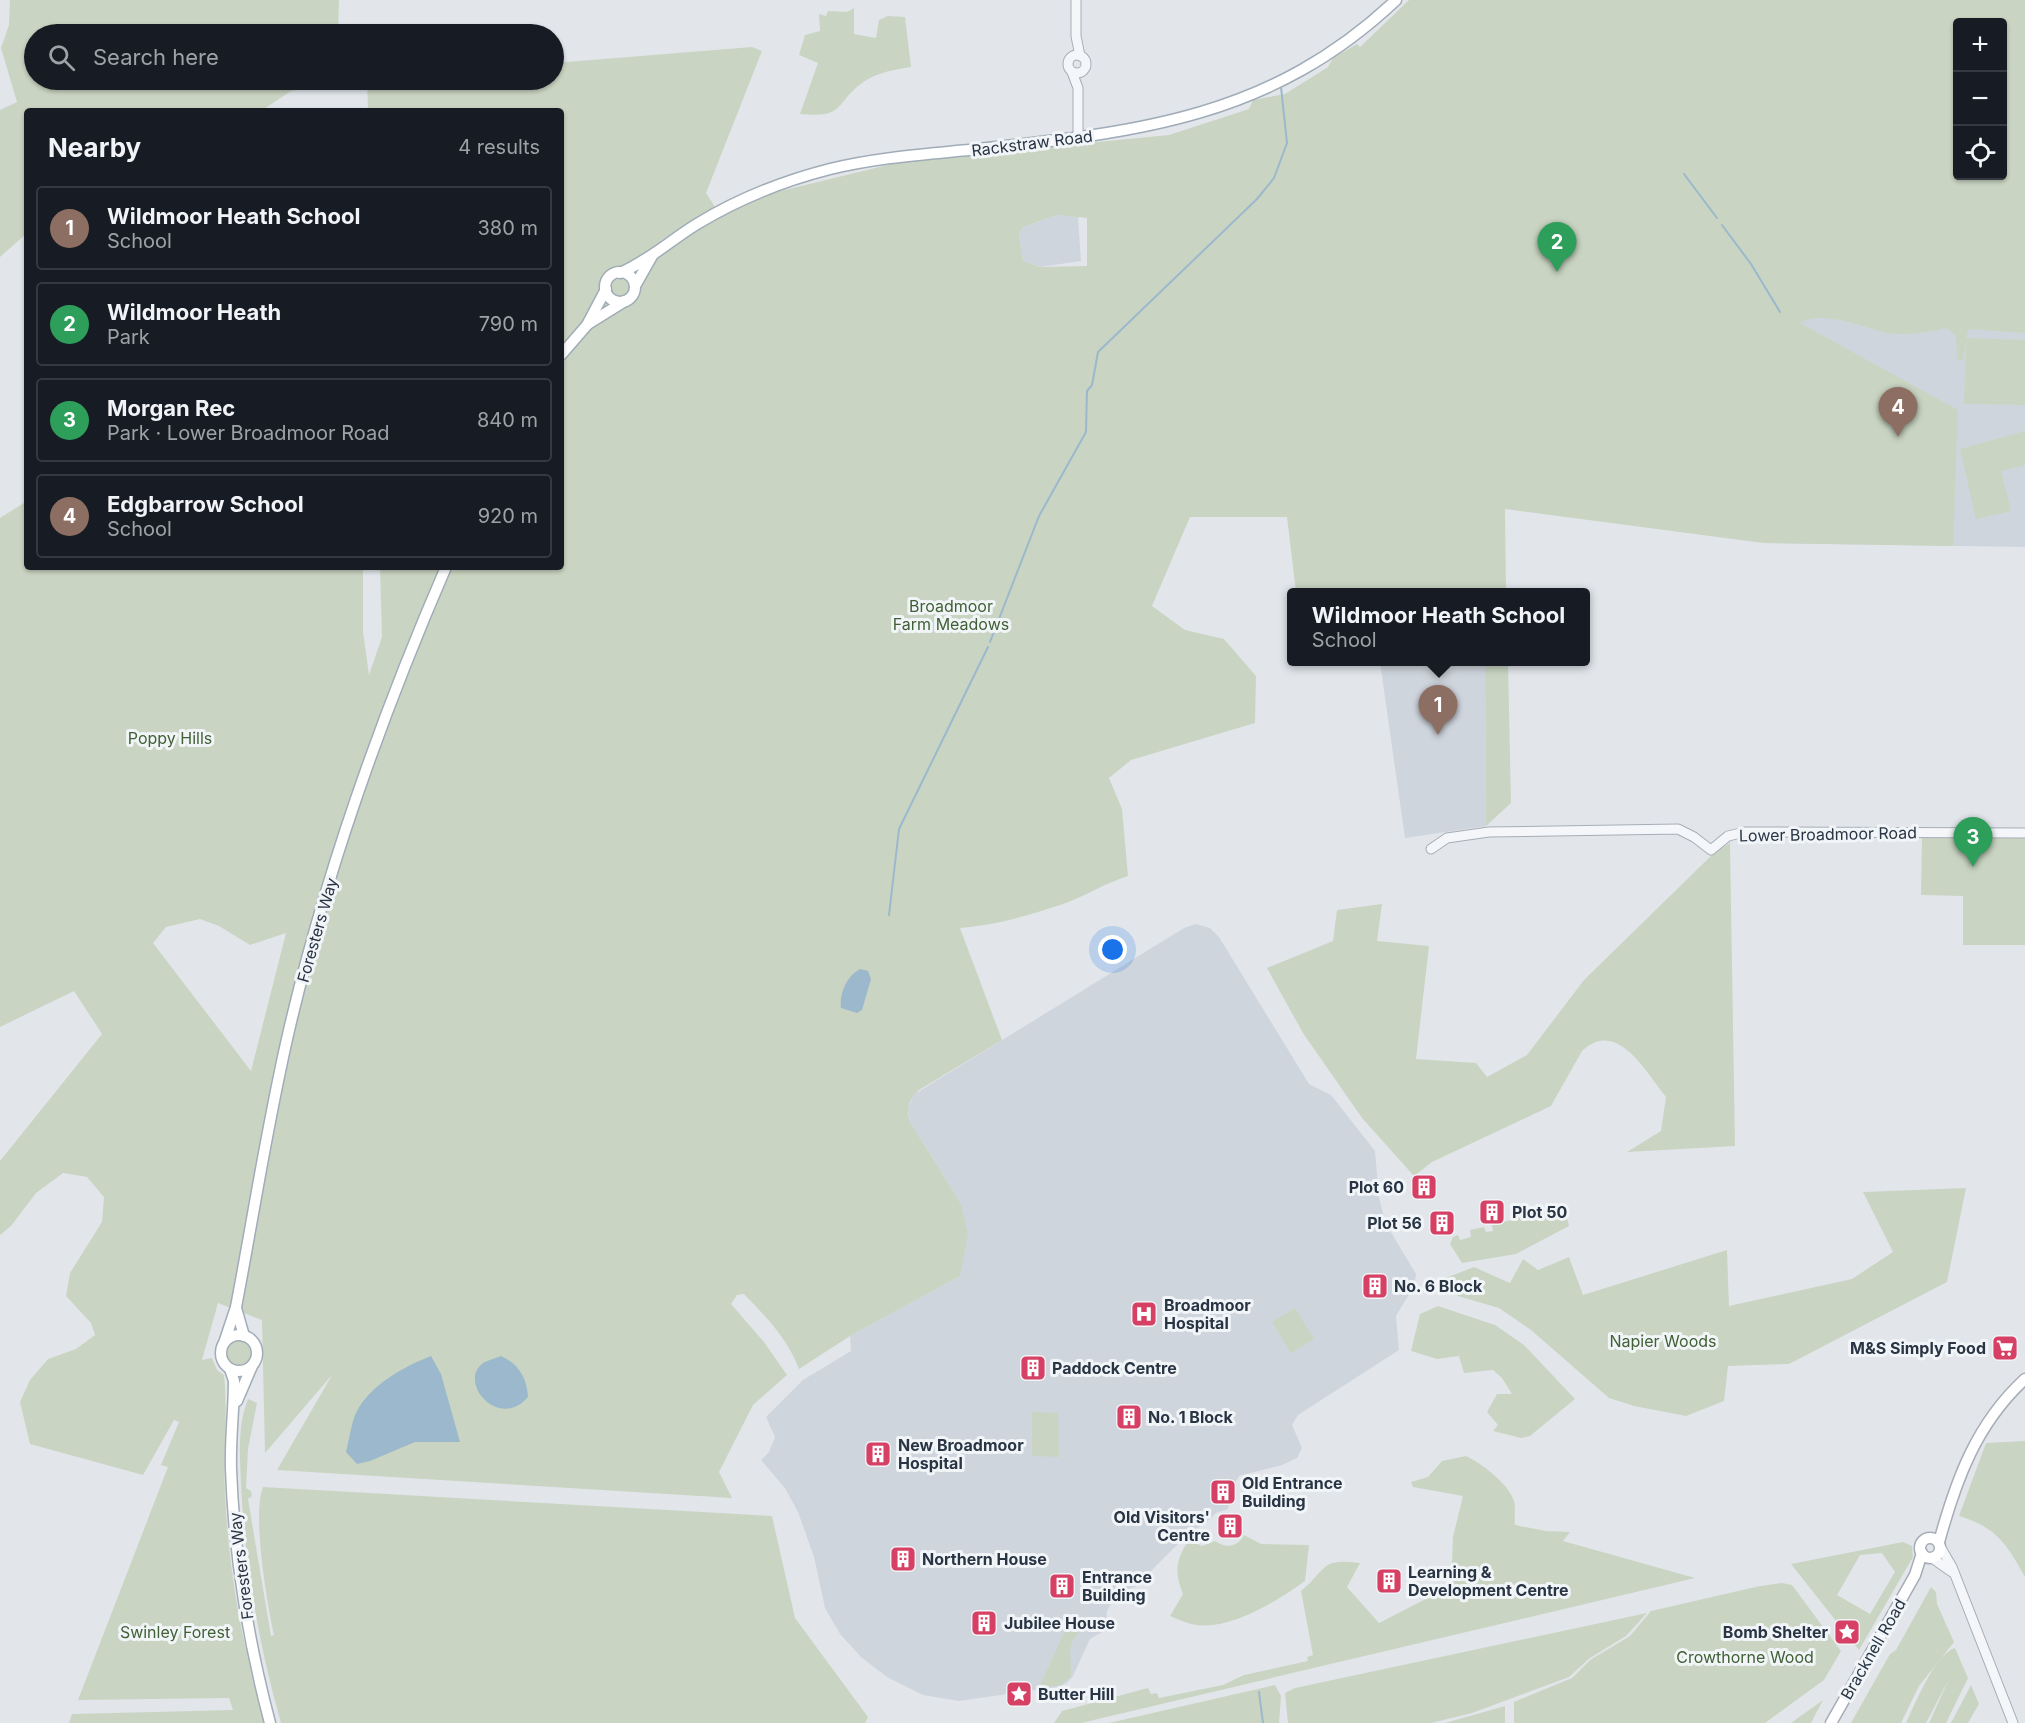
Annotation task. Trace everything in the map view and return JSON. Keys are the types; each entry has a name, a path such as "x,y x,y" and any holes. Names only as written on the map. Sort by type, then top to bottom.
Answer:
{"main road":[{"name":"Rackstraw Road","path":"620,273 709,217 749,196 830,169 879,160 1078,138 1184,119 1257,92 1320,59 1396,0"},
{"name":"Rackstraw Road","path":"635,286 654,253"},
{"path":"564,352 587,325 606,289 609,278 620,273 629,276 635,286 633,295 587,325"},
{"path":"606,289 612,299 626,301"},
{"name":"Foresters Way","path":"224,1342 236,1307 277,1079 318,923 373,751 445,570"},
{"name":"Foresters Way","path":"236,1307 244,1336"},
{"path":"235,1336 244,1336 256,1348 253,1365 242,1371 230,1369 221,1357 224,1342 235,1336"},
{"name":"Foresters Way","path":"235,1407 253,1365"},
{"name":"Foresters Way","path":"230,1369 234,1381 235,1407 231,1466 237,1540 248,1628 270,1723"},
{"path":"1937,1543 1922,1543 1928,1557 1938,1555 1937,1543 1976,1438 2000,1405 2025,1379"},
{"name":"Bracknell Road","path":"1831,1723 1915,1575 1928,1557"}],"street":[{"path":"1076,0 1076,26 1080,56 1085,61 1085,69 1078,88 1078,138"},
{"path":"1076,26 1067,64 1078,88"},
{"path":"1070,58 1080,56"},
{"path":"1072,72 1080,73 1085,69"},
{"name":"Lower Broadmoor Road","path":"1431,849 1448,838 1534,830 1678,829 1694,837 1711,850 1728,836 1745,832 2025,833"},
{"path":"1937,1543 1953,1573 2013,1723"},
{"path":"1928,1557 1953,1573"}],"shaded area":[{"path":"1057,215 1078,217 1081,261 1040,267 1023,261 1019,235 1023,227"},
{"path":"1781,313 2025,330 2025,547 1763,543"},
{"path":"1381,666 1485,666 1486,826 1405,838"},
{"name":"Broadmoor Hospital","path":"1196,924 1210,928 1219,937 1309,1084 1331,1095 1375,1151 1379,1198 1386,1224 1416,1274 1414,1286 1396,1316 1399,1350 1298,1415 1292,1425 1302,1448 1297,1458 1282,1465 1239,1476 1234,1485 1228,1509 1216,1513 1206,1523 1190,1532 1135,1587 1117,1593 1107,1611 1106,1630 1090,1639 1073,1676 1067,1683 1057,1687 959,1701 923,1695 887,1677 861,1657 840,1634 825,1608 814,1557 798,1512 785,1488 761,1460 769,1452 775,1437 766,1417 803,1380 851,1351 850,1336 960,1276 961,1204 910,1122 908,1110 913,1095 1184,928"}],"green space":[{"path":"10,0 339,0 338,24 24,24 24,90 296,90 266,108 24,108 24,236 0,257 0,110 17,102 1,48 9,25"},
{"path":"1409,0 2025,0 2025,333 1969,329 1966,338 2025,340 2025,405 1964,404 1966,341 1963,360 1957,361 1956,336 1947,328 1898,334 1829,319 1808,319 1800,323 1958,410 1953,546 1763,543 1505,509 1506,588 1296,588 1287,517 1190,517 1152,606 1185,630 1224,639 1256,676 1255,723 1131,760 1109,778 1122,809 1128,876 1071,901 1038,912 1001,922 960,928 1002,1040 919,1090 911,1101 908,1113 910,1122 961,1204 968,1234 960,1276 850,1336 799,1369 789,1348 768,1320 744,1294 737,1295 731,1304 764,1342 787,1375 753,1405 719,1472 732,1498 277,1470 332,1375 265,1453 262,1320 218,1303 202,1360 212,1358 217,1370 224,1375 225,1494 233,1582 250,1666 266,1723 69,1723 72,1714 233,1710 229,1698 78,1700 168,1467 161,1465 179,1422 174,1420 143,1475 30,1444 20,1402 30,1380 48,1359 76,1349 95,1335 91,1323 66,1296 70,1273 102,1222 104,1197 87,1177 63,1173 36,1193 11,1226 0,1235 0,1161 102,1034 74,991 0,1027 0,518 24,503 24,570 363,570 363,632 369,675 382,637 380,570 564,570 564,108 368,108 367,90 564,90 564,62 752,47 762,51 706,193 715,207 904,161 1169,135 1249,109 1253,100 1285,94 1328,67 1333,58 1357,44 1360,47","holes":["1057,215 1087,218 1087,266 1040,267 1023,261 1019,235 1023,227","699,217 679,239 660,241","200,919 219,926 250,945 286,933 251,1071 153,943 166,927"]},
{"path":"854,8 854,34 876,38 879,20 888,16 905,17 911,67 886,72 868,79 832,112 815,115 800,114 818,63 799,55 805,35 820,31 819,14 826,16 828,11 847,12"},
{"path":"2025,431 2025,465 2001,471 2011,511 1976,519 1960,449"},
{"path":"1485,666 1508,666 1511,803 1486,826"},
{"path":"1922,837 2025,838 2025,945 1963,945 1963,896 1921,895"},
{"path":"1730,843 1735,1146 1627,1152 1661,1131 1666,1097 1629,1052 1618,1044 1607,1041 1595,1042 1582,1051 1551,1106 1432,1162 1414,1176 1362,1118 1303,1033 1267,968 1333,941 1337,910 1382,904 1377,941 1429,946 1416,1059 1476,1063 1487,1077 1527,1055 1584,980 1714,853"},
{"name":"Napier Woods","path":"1966,1188 1947,1282 1789,1364 1728,1366 1724,1401 1686,1416 1634,1406 1609,1398 1531,1330 1499,1308 1458,1296 1443,1279 1474,1267 1510,1283 1523,1259 1538,1270 1569,1257 1583,1295 1727,1250 1729,1306 1852,1279 1893,1252 1863,1192"},
{"path":"1564,1206 1569,1226 1516,1254 1462,1263 1450,1244 1453,1237 1458,1235 1460,1240 1471,1237 1470,1230 1484,1227 1486,1232 1493,1231 1492,1225"},
{"path":"1438,1306 1495,1325 1524,1345 1575,1399 1530,1436 1521,1438 1493,1431 1498,1425 1487,1412 1497,1394 1512,1394 1502,1378 1493,1370 1464,1373 1459,1356 1437,1359 1411,1351 1420,1314"},
{"path":"1295,1308 1314,1339 1291,1353 1272,1322"},
{"path":"239,1341 248,1345 252,1354 248,1363 239,1367 230,1363 226,1354 230,1345"},
{"path":"248,1399 257,1403 248,1449 246,1488 251,1491 252,1496 248,1499 271,1636 274,1635 260,1538 260,1500 263,1487 772,1516 795,1618 868,1717 865,1723 281,1723 260,1635 246,1545 240,1442 244,1409"},
{"path":"1032,1412 1058,1413 1059,1457 1032,1456"},
{"path":"2025,1441 2025,1577 1999,1538 1972,1520 1959,1516 1986,1443"},
{"path":"1466,1456 1501,1481 1511,1494 1515,1507 1515,1525 1546,1531 1570,1532 1563,1541 1695,1578 1081,1723 1054,1723 1062,1711 1148,1688 1151,1694 1157,1693 1159,1698 1223,1685 1244,1675 1308,1661 1307,1657 1313,1655 1301,1591 1330,1564 1360,1563 1347,1587 1379,1623 1451,1586 1453,1537 1463,1496 1413,1487 1411,1482 1428,1477 1442,1461"},
{"path":"1244,1535 1261,1544 1309,1545 1305,1581 1252,1613 1220,1624 1206,1626 1192,1624 1170,1616 1183,1594 1178,1579 1178,1566 1181,1553 1189,1540 1202,1546 1215,1541 1231,1546"},
{"name":"Crowthorne Wood","path":"1903,1542 1912,1546 1913,1557 1859,1650 1791,1564","holes":["1882,1553 1895,1572 1870,1614 1837,1595 1860,1555"]},
{"name":"Crowthorne Wood","path":"1782,1583 1792,1585 1841,1651 1824,1680 1765,1723 1514,1723 1514,1702 1572,1678 1590,1660 1630,1636 1651,1611"},
{"path":"1931,1587 1936,1592 1937,1604 1954,1642 1919,1686 1901,1723 1851,1723 1890,1654 1896,1650"},
{"name":"Crowthorne Wood","path":"1647,1613 1626,1636 1590,1658 1569,1677 1472,1713 1431,1723 1288,1723 1285,1693 1295,1688"},
{"path":"1071,1617 1076,1620 1081,1630 1072,1642 1070,1650 1071,1676 1061,1685 1039,1688"},
{"path":"1955,1648 1968,1678 1946,1723 1929,1723 1949,1679 1926,1723 1906,1723 1933,1669 1948,1652"},
{"path":"1275,1685 1281,1696 1279,1723 1109,1723"},
{"path":"1971,1685 1979,1704 1968,1723 1951,1723"},
{"name":"Crowthorne Wood","path":"1823,1700 1811,1723 1791,1723"},
{"path":"1505,1706 1505,1723 1445,1723"}],"water":[{"path":"860,969 868,971 871,979 862,1010 857,1013 841,1008 841,1002 848,980"},
{"path":"431,1356 441,1374 460,1442 415,1442 370,1461 357,1464 346,1452 355,1415 361,1405 377,1386 387,1379"},
{"path":"501,1356 513,1363 521,1372 528,1397 517,1406 505,1409 485,1400 478,1391 475,1381 476,1371 483,1363"}],"waterway":[{"path":"990,642 1039,516 1086,432 1087,391 1092,385 1098,352 1257,199 1274,178 1287,143 1281,87"},
{"path":"1684,174 1717,218"},
{"path":"1722,225 1751,264 1780,312"},
{"path":"889,915 899,829 988,647"},
{"path":"1259,1692 1263,1723"}],"place":[{"name":"Wildmoor Heath","path":"1557,272"},
{"name":"Edgbarrow School","path":"1898,437"},
{"name":"Wildmoor Heath School","path":"1438,735"},
{"name":"Morgan Rec","path":"1973,867"},
{"name":"Plot 60","path":"1424,1187"},
{"name":"Plot 50","path":"1492,1212"},
{"name":"Plot 56","path":"1442,1223"},
{"name":"No. 6 Block","path":"1375,1286"},
{"name":"Broadmoor Hospital","path":"1144,1314"},
{"name":"M&S Simply Food","path":"2005,1348"},
{"name":"Paddock Centre","path":"1033,1368"},
{"name":"No. 1 Block","path":"1129,1417"},
{"name":"New Broadmoor Hospital","path":"878,1454"},
{"name":"Old Entrance Building","path":"1223,1492"},
{"name":"Old Visitors' Centre","path":"1230,1526"},
{"name":"Northern House","path":"903,1559"},
{"name":"Learning & Development Centre","path":"1389,1581"},
{"name":"Entrance Building","path":"1062,1586"},
{"name":"Jubilee House","path":"984,1623"},
{"name":"Bomb Shelter","path":"1847,1632"},
{"name":"Butter Hill","path":"1019,1694"}],"park label":[{"name":"Broadmoor Farm Meadows","path":"951,615"},
{"name":"Poppy Hills","path":"170,738"},
{"name":"Swinley Forest","path":"175,1632"}]}
